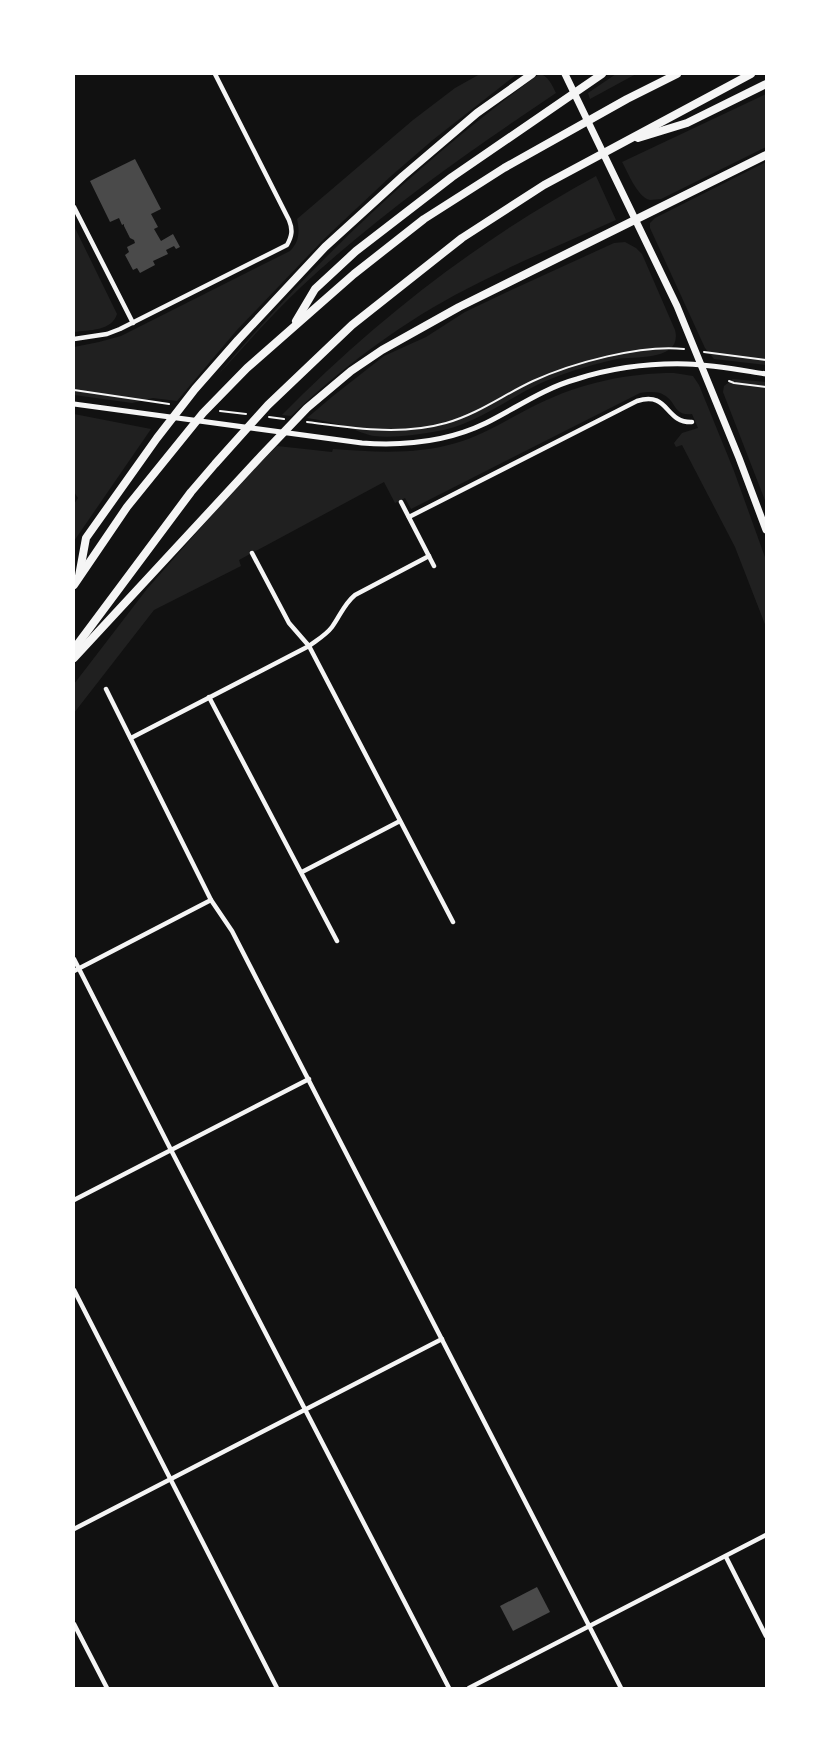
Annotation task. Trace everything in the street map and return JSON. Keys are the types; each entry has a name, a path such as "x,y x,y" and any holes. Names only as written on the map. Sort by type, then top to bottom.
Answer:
{"highway":[{"path":"76,581 86,538 157,438 238,340 325,247 403,176 477,113 532,74"},
{"path":"293,326 314,289 356,251 434,190 602,74"},
{"path":"76,581 127,507 203,413 293,326 382,250 451,201 504,168 671,74"},
{"path":"627,99 677,74"},
{"path":"74,649 207,473 268,405 352,325 462,238 544,185 751,74"},
{"path":"619,145 687,123 766,85"},
{"path":"74,658 307,408 351,371 430,322 766,155"}],"main road":[{"path":"565,74 677,306 766,530"}],"street":[{"path":"74,339 107,334 133,323 287,245 292,233 289,220 215,74"},
{"path":"74,207 133,323"},
{"path":"74,404 319,437 382,444 420,443 469,430 536,395 600,372 660,364 702,365 766,374"},
{"path":"409,517 637,401 656,399 678,420 692,422"},
{"path":"401,502 434,566"},
{"path":"251,553 289,623 309,646 453,922"},
{"path":"131,738 309,646 330,629 355,594 429,556"},
{"path":"106,689 211,900 232,931 309,1079 621,1689"},
{"path":"209,697 337,941"},
{"path":"302,872 400,821"},
{"path":"76,969 211,900"},
{"path":"74,959 76,969 449,1689"},
{"path":"74,1200 309,1079"},
{"path":"74,1290 277,1689"},
{"path":"74,1530 442,1339"},
{"path":"470,1689 766,1535"},
{"path":"726,1557 766,1636"},
{"path":"74,1624 107,1689"}],"path":[{"path":"302,421 386,431 432,427 463,418 532,382 587,362 670,348 696,351"},
{"path":"708,352 766,360"},
{"path":"730,381 766,387"},
{"path":"74,390 177,405"},
{"path":"219,411 246,414"},
{"path":"260,416 288,420"}],"shaded area":[{"path":"480,74 517,74 434,139 324,239 236,331 177,401 153,398 132,403 74,395 74,347 121,336 290,251 298,236 297,219 413,120 455,88"},
{"path":"539,74 547,78 556,93 361,234 290,298 216,377 290,294 369,216 452,142"},
{"path":"616,74 636,74 590,99 588,93"},
{"path":"766,94 766,147 661,199 645,198 637,189 622,162"},
{"path":"766,162 766,365 714,359 705,348 650,223"},
{"path":"596,176 616,220 455,295 369,350 291,416 282,415 354,346 430,284 511,227"},
{"path":"74,226 117,314 105,327 74,332"},
{"path":"625,242 642,254 675,330 676,340 665,352 613,360 569,372 541,383 476,418 433,432 374,436 307,418 384,356 426,337 465,312 507,292 614,243"},
{"path":"674,373 693,376 699,385 734,471 766,560 766,627 735,547 682,445 676,447 674,443 682,433 698,428 692,414 678,411 662,394 640,393 411,509 405,498 395,503 384,482 239,560 241,566 154,610 74,713 74,684 147,589 240,483 277,446 332,452 333,449 395,452 441,447 478,435 538,404 588,385 622,377"},
{"path":"733,379 766,382 766,503 723,392 724,386"},
{"path":"74,414 151,429 74,541 74,504 78,498 74,492"}],"building":[{"path":"135,159 161,209 151,214 158,227 154,229 161,241 173,234 180,247 176,249 174,246 166,250 168,254 153,261 155,265 140,273 137,268 133,270 125,255 129,252 127,247 135,243 134,240 130,238 119,218 110,222 90,181"},
{"path":"537,1587 550,1612 513,1631 500,1606"}]}
